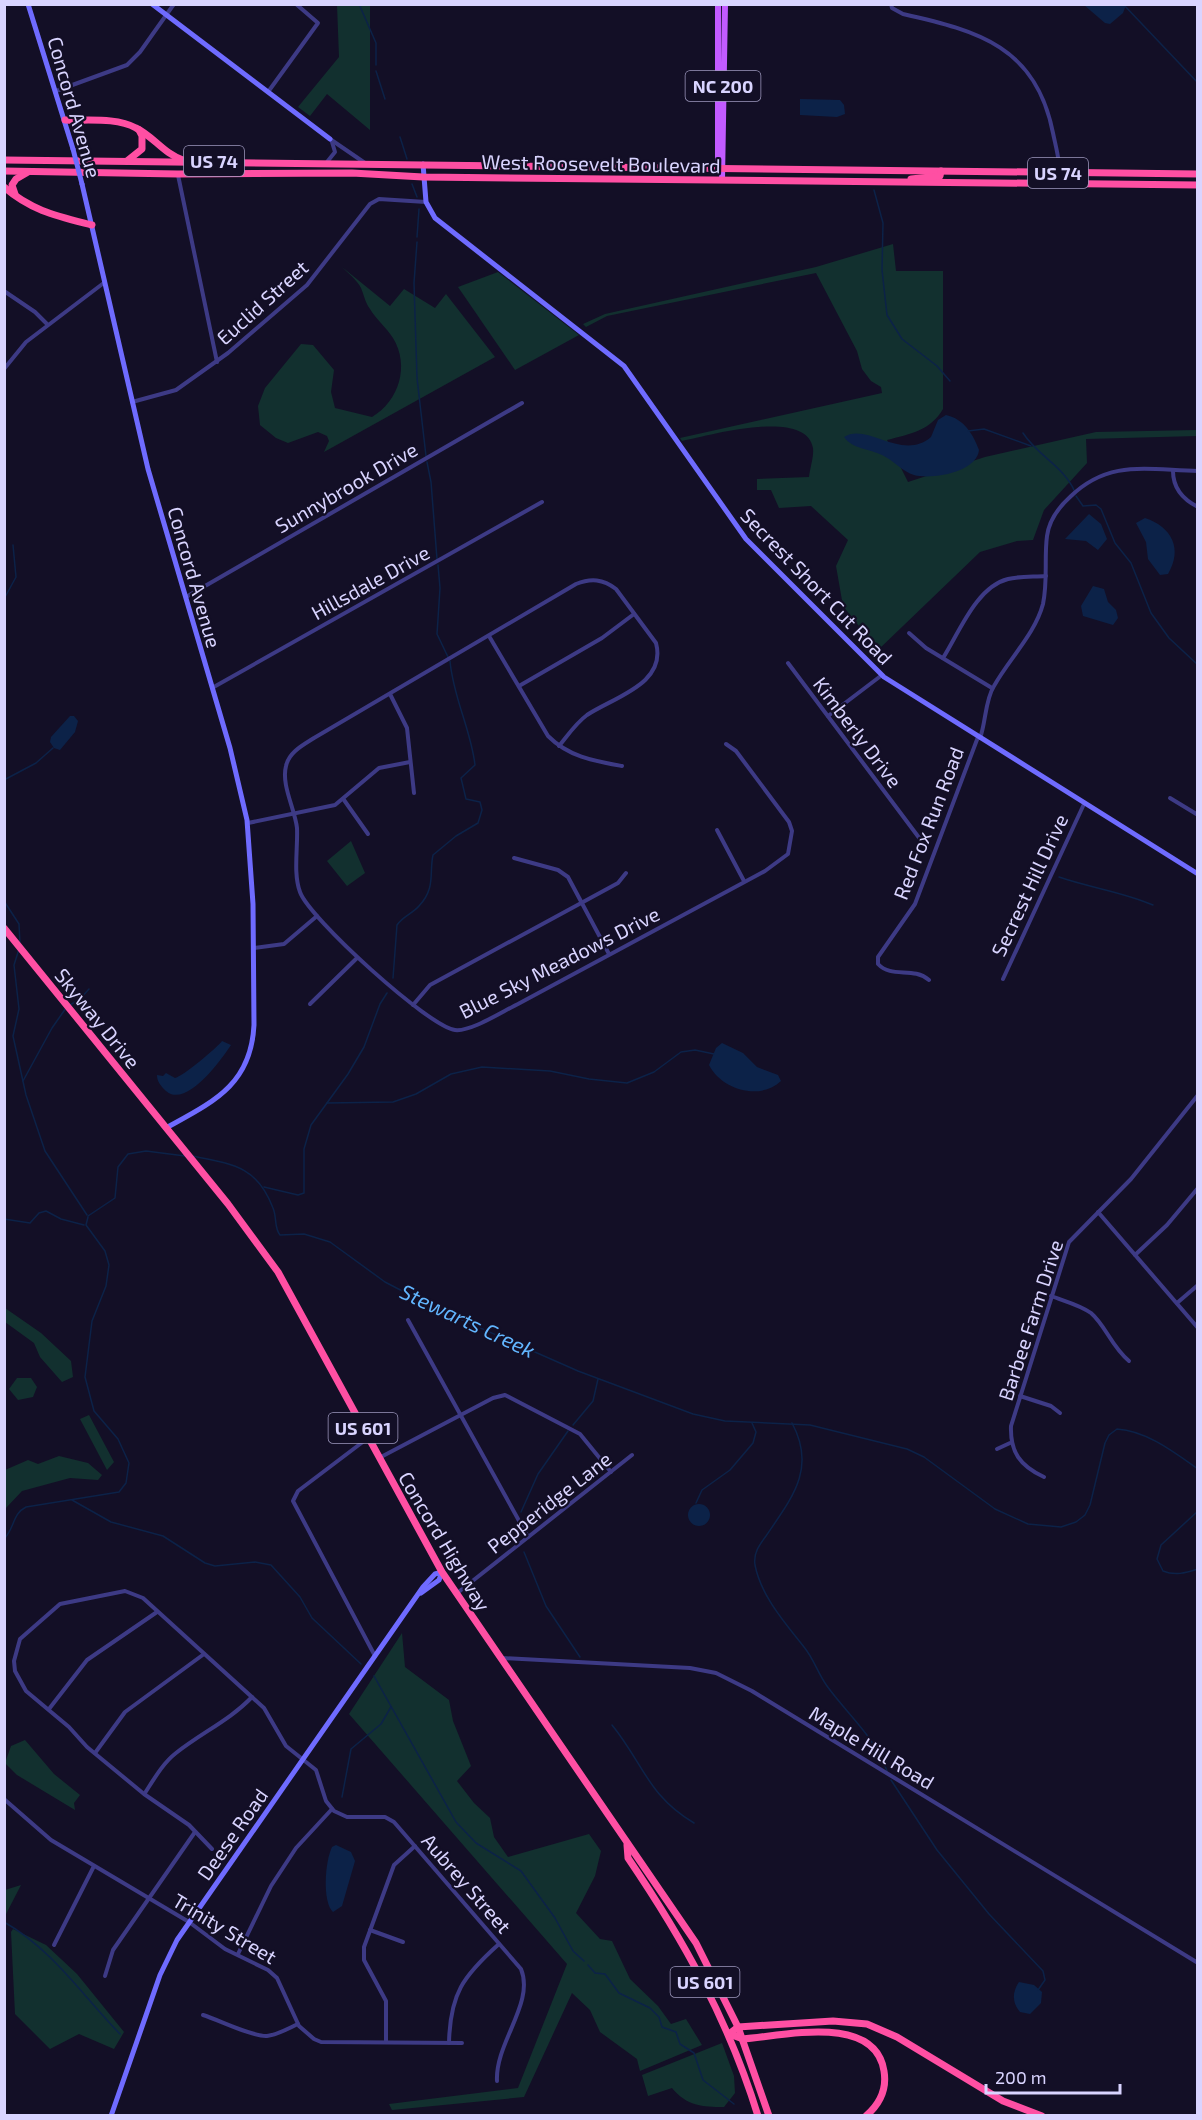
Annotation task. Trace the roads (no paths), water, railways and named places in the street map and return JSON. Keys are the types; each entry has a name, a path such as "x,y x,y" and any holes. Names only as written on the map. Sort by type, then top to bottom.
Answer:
{"highway":[{"path":"65,120 121,123 137,128 168,153 188,161"},
{"path":"137,128 152,145 157,144"},
{"path":"127,161 142,149 142,136"},
{"name":"West Roosevelt Boulevard","path":"4,160 1197,174"},
{"name":"West Roosevelt Boulevard","path":"4,171 178,174 352,173 423,177 1197,185"},
{"path":"18,199 12,184 21,174 31,171"},
{"path":"879,182 936,177 940,176 941,171"},
{"path":"4,188 38,210 92,225"},
{"name":"Skyway Drive","path":"4,928 166,1128"},
{"name":"Concord Highway","path":"166,1128 254,1237 278,1272 378,1459 455,1594 690,1934 743,2038 769,2115"},
{"name":"Concord Highway","path":"627,1845 628,1858 691,1958 729,2034 758,2115"},
{"path":"729,2034 738,2027 833,2020 867,2024 897,2037 1003,2101 1042,2115"},
{"path":"729,2034 743,2038 833,2032 860,2038 878,2054 885,2078 881,2098 866,2115"}],"main road":[{"name":"NC 200","path":"718,4 718,160 722,180"},
{"name":"NC 200","path":"721,167 723,160 725,4"},
{"name":"NC 200","path":"718,43 723,71"}],"street":[{"name":"Concord Avenue","path":"28,4 73,149 132,402 248,823 254,1035 244,1067 227,1091 166,1128"},
{"path":"152,4 268,93 365,163"},
{"path":"56,91 126,65 140,52 174,4"},
{"path":"268,93 318,22 296,4"},
{"path":"891,4 892,8 903,14 982,37 1011,53 1024,66 1046,103 1059,173 1058,184"},
{"path":"327,162 335,152 330,139"},
{"name":"Secrest Short Cut Road","path":"423,164 426,202 435,218 456,237 602,346 624,366 746,539 882,675 1197,874"},
{"path":"178,174 178,186 216,362"},
{"name":"Euclid Street","path":"132,402 176,390 216,362 307,285 370,204 379,199 426,202"},
{"path":"4,369 26,342 105,282"},
{"path":"4,291 35,312 47,324"},
{"name":"Sunnybrook Drive","path":"186,597 522,404"},
{"path":"979,737 986,723 992,688 1014,656 1042,606 1050,526 1065,502 1089,480 1111,470 1197,471"},
{"path":"1173,471 1173,482 1180,494 1197,507"},
{"name":"Hillsdale Drive","path":"212,688 542,502"},
{"path":"943,658 977,603 994,584 1017,577 1046,576"},
{"name":"Blue Sky Meadows Drive","path":"559,746 587,715 646,680 653,672 658,653 656,643 607,582 586,580 314,738 291,755 285,774 294,813 300,893 317,916 357,958 413,1005 438,1023 453,1030 462,1030 609,954 780,862 788,854 792,831 789,822 736,751 726,744"},
{"path":"519,686 602,638 634,614"},
{"path":"909,633 943,658 992,688"},
{"path":"489,636 548,736 573,755 622,766"},
{"name":"Kimberly Drive","path":"788,663 926,847"},
{"path":"828,716 882,675"},
{"path":"390,694 405,719 414,793"},
{"name":"Red Fox Run Road","path":"929,980 918,972 886,970 878,964 878,957 915,904 979,737"},
{"path":"248,823 335,805 344,800 379,768 411,762"},
{"path":"1170,798 1197,813"},
{"path":"344,800 368,834"},
{"name":"Secrest Hill Drive","path":"1003,979 1084,804"},
{"path":"717,830 744,881"},
{"path":"513,858 558,870 568,877 609,954"},
{"path":"413,1005 430,985 618,882 626,873"},
{"path":"253,948 284,944 317,916"},
{"path":"310,1004 357,958"},
{"name":"Barbee Farm Drive","path":"1010,1443 1013,1418 1069,1242 1137,1172 1197,1095"},
{"path":"1135,1255 1167,1225 1197,1188"},
{"path":"1098,1212 1197,1328"},
{"path":"1176,1304 1197,1285"},
{"path":"1051,1296 1090,1313 1104,1329 1110,1342 1129,1362"},
{"path":"408,1320 528,1537"},
{"path":"378,1459 501,1395 511,1397 580,1434 611,1472"},
{"path":"1020,1396 1051,1406 1060,1413"},
{"path":"368,1438 298,1491 293,1501 375,1657"},
{"path":"997,1449 1010,1443 1022,1464 1044,1477"},
{"name":"Pepperidge Lane","path":"455,1594 632,1455"},
{"name":"Deese Road","path":"111,2115 160,1975 189,1922 421,1593 435,1574 442,1572"},
{"path":"212,1850 195,1832 144,1794 26,1691 15,1671 14,1661 20,1639 60,1604 125,1591 143,1598 264,1708 286,1746 304,1758 316,1770 326,1801 332,1809 296,1848 271,1886 238,1954"},
{"path":"49,1709 87,1660 157,1612"},
{"path":"95,1753 125,1712 204,1654"},
{"name":"Maple Hill Road","path":"498,1658 690,1668 716,1673 834,1741 1197,1963"},
{"path":"144,1794 163,1765 176,1753 233,1714 252,1697"},
{"name":"Trinity Street","path":"4,1799 51,1840 147,1900 189,1922 225,1949 268,1970 277,1978 298,2024 321,2042 462,2043"},
{"name":"Aubrey Street","path":"332,1809 347,1817 386,1817 394,1822 521,1970 526,1981 524,1995 499,2055 497,2081"},
{"path":"105,1976 113,1950 195,1832"},
{"path":"386,2042 386,2001 364,1960 364,1947 394,1865 415,1846"},
{"path":"54,1945 94,1866"},
{"path":"370,1930 403,1942"},
{"path":"449,2043 450,2011 471,1969 499,1944"},
{"path":"203,2015 227,2022 257,2036 269,2036 298,2024"}],"water":[{"path":"1084,5 1126,5 1123,13 1110,24 1105,23"},
{"path":"800,99 840,100 844,105 845,114 837,117 800,115"},
{"path":"946,415 958,420 967,428 979,450 971,464 952,473 931,476 914,475 886,457 856,446 844,437 863,434 897,444 920,444 931,437 938,420"},
{"path":"1089,514 1101,524 1107,539 1098,550 1086,541 1065,539"},
{"path":"1145,518 1162,527 1172,540 1175,556 1168,574 1160,575 1148,559 1146,542 1136,523"},
{"path":"1093,586 1104,589 1108,602 1116,610 1118,618 1113,625 1083,616 1081,606"},
{"path":"70,716 74,716 78,721 75,732 60,750 54,748 50,742 51,737"},
{"path":"222,1041 231,1045 220,1061 193,1088 174,1095 160,1084 157,1075 163,1076 166,1073 175,1078 179,1076"},
{"path":"722,1043 743,1053 757,1067 778,1075 781,1081 772,1087 752,1091 742,1090 723,1081 709,1065 716,1048"},
{"path":"699,1504 707,1507 710,1515 707,1523 699,1526 691,1523 688,1515 691,1507"},
{"path":"336,1845 351,1852 355,1861 342,1906 333,1912 327,1900 326,1871 332,1847"},
{"path":"1019,1982 1034,1985 1042,1992 1041,2003 1030,2014 1020,2012 1015,2005 1014,1994"}],"waterway":[{"path":"359,4 376,43 376,65"},
{"path":"1123,4 1198,83"},
{"path":"376,71 385,99"},
{"path":"400,137 407,159"},
{"path":"412,184 417,197"},
{"path":"874,190 883,223 882,270 887,315 902,339 937,366 950,381"},
{"path":"417,237 419,209"},
{"path":"417,242 414,283 417,378 426,456"},
{"path":"968,431 984,429 1031,446"},
{"path":"1023,433 1035,448 1064,474 1074,490"},
{"path":"427,462 431,482 437,559"},
{"path":"1076,496 1083,506 1096,505 1101,509 1115,543 1131,563 1151,613 1169,638 1198,665"},
{"path":"4,599 16,577 13,545"},
{"path":"438,565 440,588 437,634 448,657"},
{"path":"393,978 397,925 419,906 428,893 433,855 456,836 478,823 482,810 480,802 466,799 461,778 475,765 450,661"},
{"path":"4,780 36,763 53,748"},
{"path":"1059,877 1153,905"},
{"path":"4,901 19,924 20,944"},
{"path":"19,949 14,965 19,1009 13,1036 26,1095 45,1151 87,1215"},
{"path":"70,1005 80,999 89,989"},
{"path":"264,1187 298,1195 304,1193 304,1149 311,1125 348,1074 364,1047 380,1004 387,993"},
{"path":"23,1081 52,1028 66,1008"},
{"path":"327,1103 393,1102 416,1094 451,1074 482,1067 550,1071 589,1079 627,1083 654,1072 681,1052 695,1050 714,1054"},
{"name":"Stewarts Creek","path":"88,1216 115,1198 118,1167 128,1154 146,1151 185,1156"},
{"name":"Stewarts Creek","path":"192,1156 231,1165 251,1175 267,1194 280,1235 304,1234 330,1242 385,1282 435,1308 578,1371 693,1414 725,1421 810,1425 907,1449 924,1457 995,1509 1028,1524 1061,1527 1076,1522 1085,1515 1090,1505 1105,1443 1109,1435 1117,1429 1149,1438 1170,1449 1198,1469"},
{"path":"4,1219 30,1223 39,1213 46,1211 61,1219 84,1225"},
{"name":"Stewarts Creek","path":"4,1539 18,1513 26,1507 119,1492 126,1483 129,1463 118,1439 94,1411 85,1377 92,1321 106,1286 109,1265 105,1251 86,1225 88,1217"},
{"path":"573,1425 593,1401 598,1379"},
{"path":"696,1503 702,1490 730,1470 753,1443 756,1432 752,1423"},
{"path":"792,1423 802,1455 798,1483 759,1546 755,1561 758,1576 768,1598 807,1652 827,1686 876,1747 887,1771"},
{"path":"521,1512 538,1474 568,1431"},
{"path":"72,1500 111,1522 163,1536 205,1563 215,1566 255,1562 271,1565 300,1597 312,1618 361,1664"},
{"name":"Stewarts Creek","path":"1198,1511 1161,1545 1157,1559 1163,1571 1167,1573 1198,1569"},
{"path":"524,1552 546,1606 580,1657"},
{"path":"374,1676 456,1822 476,1843 521,1871 555,1918 573,1951 584,1961"},
{"path":"342,1797 351,1749 381,1724 391,1707"},
{"path":"612,1725 666,1802 694,1823"},
{"path":"891,1780 937,1850 989,1914 1043,1971 1045,1980 1038,1990"},
{"path":"4,1922 37,1945 52,1959 120,2034"},
{"path":"588,1965 595,1973 605,1974 619,1993 650,2008 659,2017 662,2027 676,2032 680,2044 694,2053 703,2080 734,2104"}]}
